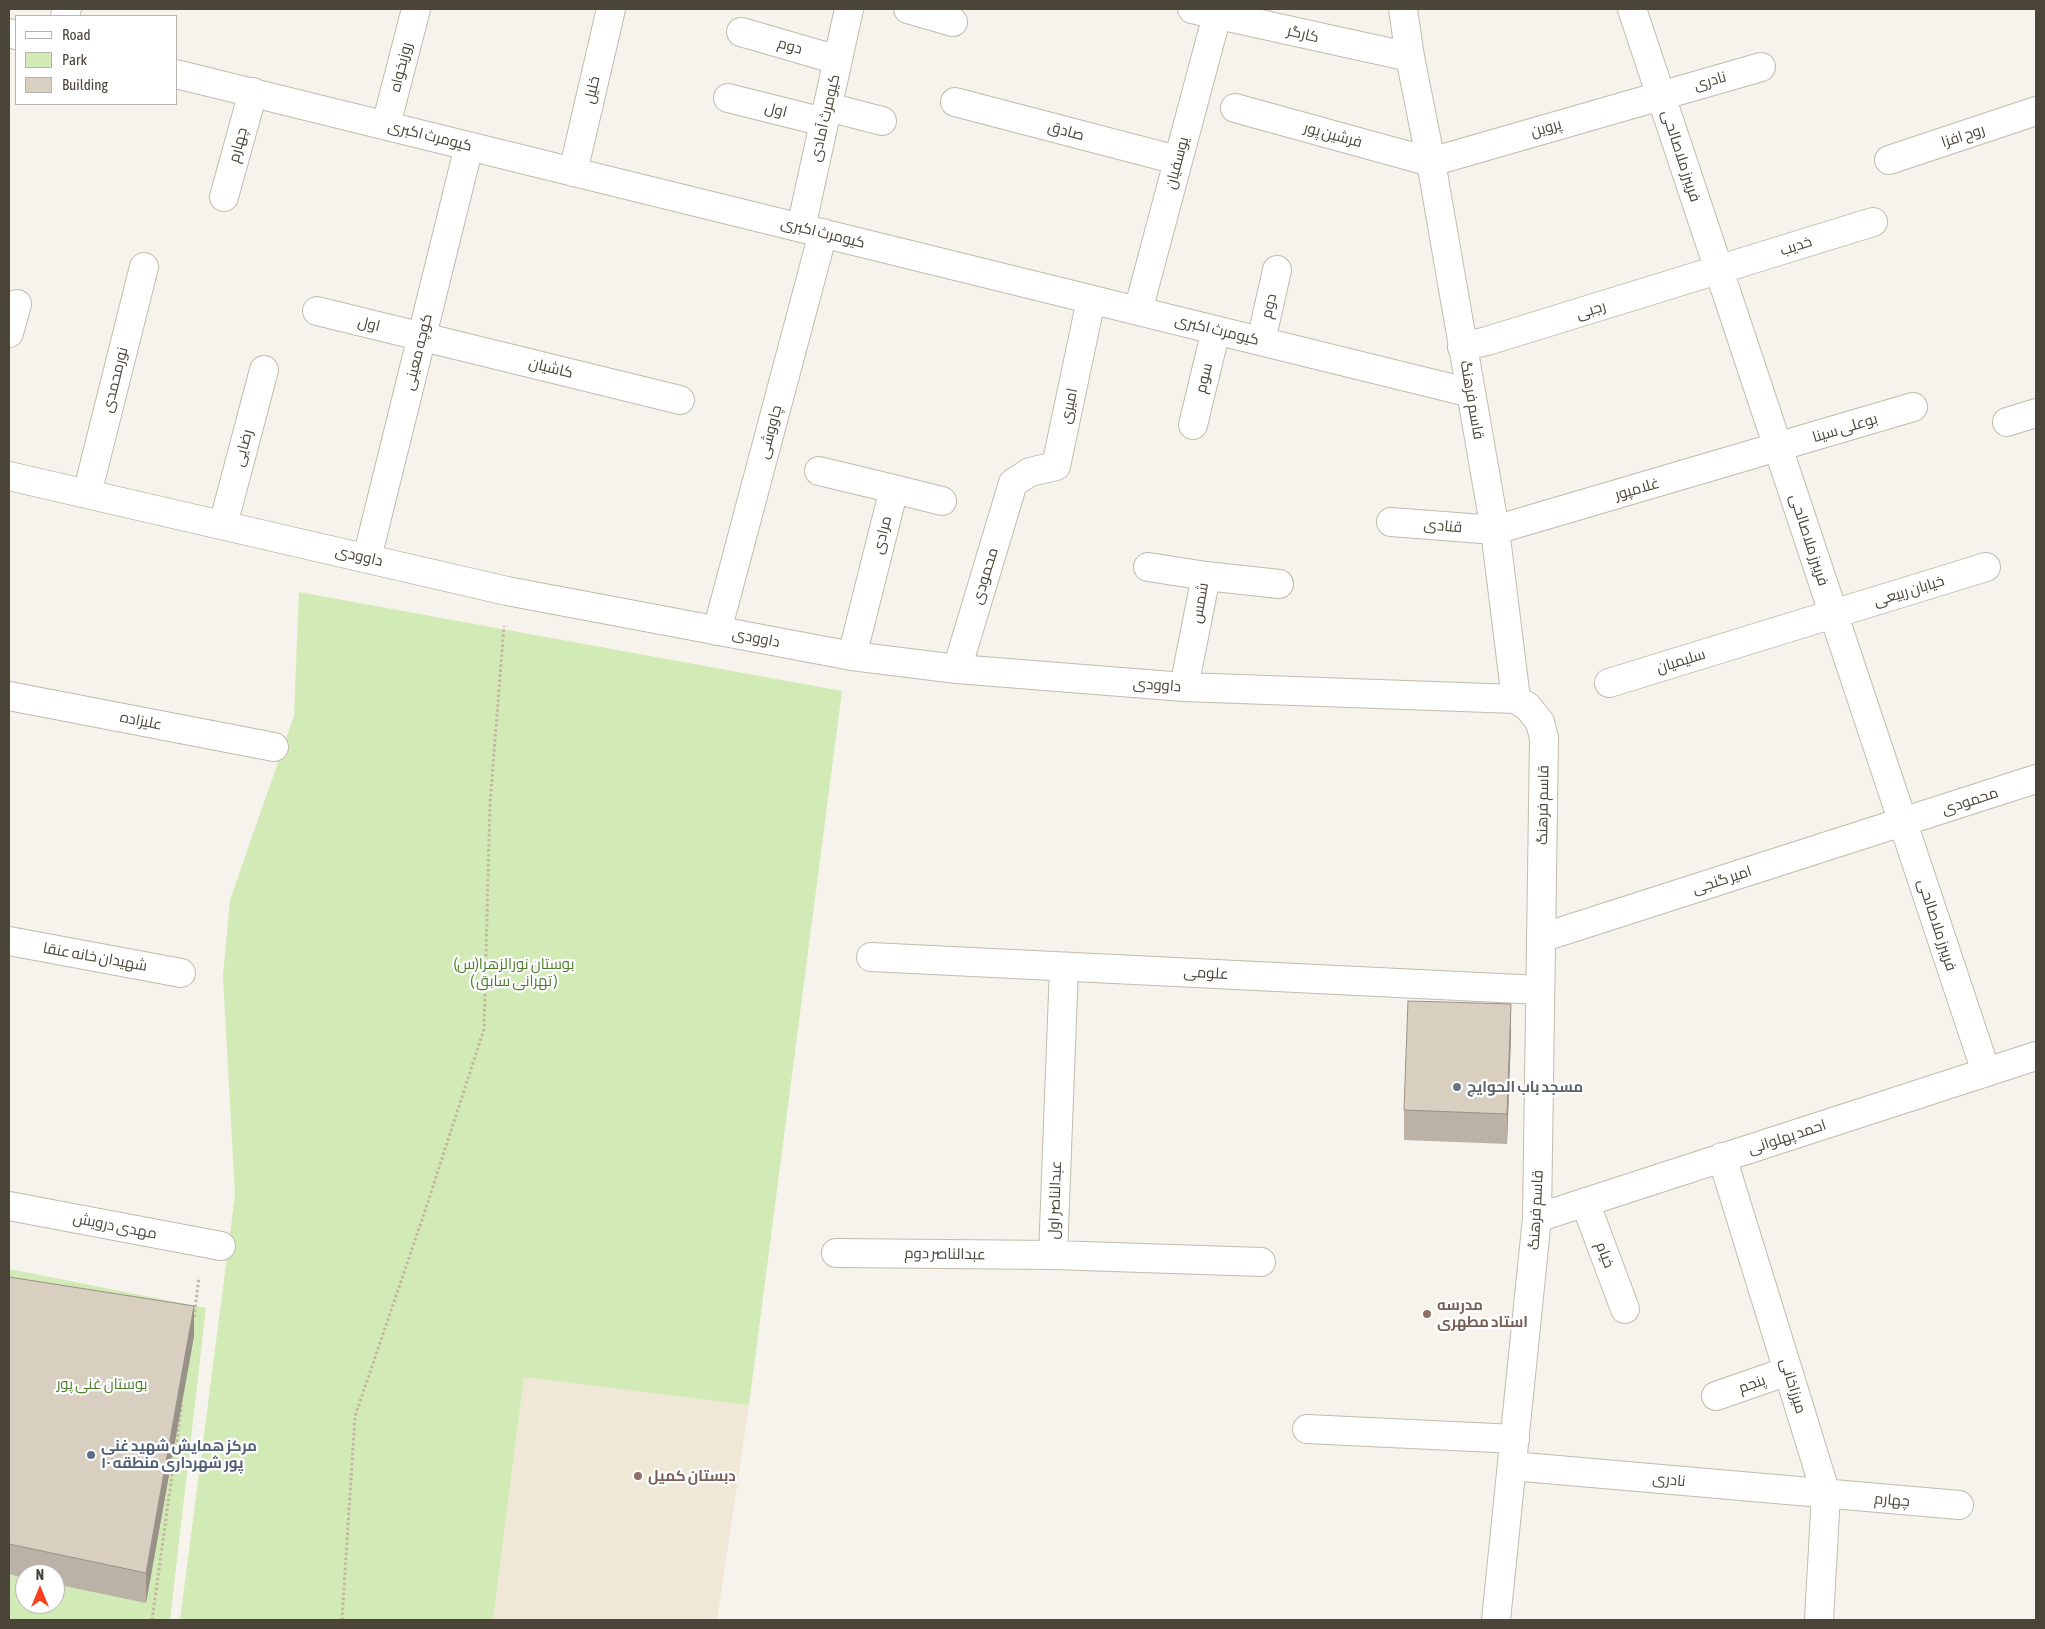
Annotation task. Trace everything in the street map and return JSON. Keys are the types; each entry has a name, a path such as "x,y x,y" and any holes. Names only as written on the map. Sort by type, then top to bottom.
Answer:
{"street":[{"name":"روزیخواه","path":"386,126 416,9"},
{"name":"خلیل","path":"573,172 611,9"},
{"name":"کیومرث آمادی","path":"812,230 826,115 849,9"},
{"path":"908,9 953,22"},
{"name":"قاسم فرهنگ","path":"1403,9 1410,58 1431,162 1462,347 1496,530 1516,699 1528,707 1540,722 1544,738 1538,1218 1496,1620"},
{"name":"فریبرز ملاصالحی","path":"1632,9 1986,1072"},
{"name":"کارگر","path":"1202,11 1410,58"},
{"name":"یوسفیان","path":"1138,311 1177,160 1202,11"},
{"name":"دوم","path":"741,32 838,60"},
{"name":"نادری","path":"1660,95 1760,67"},
{"name":"کیومرث اکبری","path":"178,74 1471,393"},
{"name":"چهارم","path":"224,198 252,92"},
{"name":"پروین","path":"1431,162 1660,95"},
{"name":"اول","path":"728,98 826,115 882,121"},
{"name":"صادق","path":"954,102 1177,160"},
{"name":"فرشین پور","path":"1235,108 1431,162"},
{"name":"روح افزا","path":"1889,160 2036,112"},
{"name":"کوچه معینی","path":"367,558 469,146"},
{"name":"خدیب","path":"1719,271 1873,222"},
{"name":"چاووشی","path":"718,631 812,230"},
{"name":"نورمحمدی","path":"87,494 144,267"},
{"name":"دوم","path":"1261,341 1277,270"},
{"name":"رجبی","path":"1462,347 1719,271"},
{"name":"امیری","path":"1013,483 1030,472 1056,466 1091,300"},
{"path":"9,333 17,304"},
{"name":"اول","path":"317,311 422,337"},
{"name":"سوم","path":"1193,425 1216,330"},
{"name":"کاشیان","path":"422,337 680,400"},
{"name":"رضایی","path":"223,525 264,370"},
{"name":"بوعلی سینا","path":"1778,448 1913,407"},
{"path":"2007,422 2036,413"},
{"name":"غلامپور","path":"1496,530 1778,448"},
{"path":"819,472 942,500"},
{"name":"داوودی","path":"9,476 507,591 852,656 957,669 1184,687 1516,699"},
{"name":"محمودی","path":"957,669 1013,483"},
{"name":"مرادی","path":"852,656 894,489"},
{"name":"قنادی","path":"1392,522 1496,530"},
{"name":"شمس","path":"1148,567 1206,576 1184,687"},
{"name":"خیابان ربیعی","path":"1833,614 1986,567"},
{"path":"1206,576 1279,584"},
{"name":"سلیمیان","path":"1609,683 1833,614"},
{"name":"علیزاده","path":"9,696 274,747"},
{"name":"محمودی","path":"1903,822 2036,779"},
{"name":"امیر گنجی","path":"1541,938 1903,822"},
{"name":"شهیدان خانه‌ عنقا","path":"9,941 181,973"},
{"name":"علومی","path":"871,957 1540,990"},
{"name":"عبدالناصر اول","path":"1064,967 1053,1255 1261,1262"},
{"name":"احمد پهلوانی","path":"1538,1218 2036,1056"},
{"name":"میرزاخانی","path":"1722,1158 1826,1494 1819,1620"},
{"name":"خیام","path":"1585,1202 1625,1309"},
{"name":"مهدی درویش","path":"9,1206 212,1245"},
{"name":"عبدالناصر دوم","path":"836,1253 1053,1255"},
{"name":"پنجم","path":"1716,1396 1788,1371"},
{"path":"1307,1429 1515,1439"},
{"name":"نادری","path":"1512,1466 1826,1494"},
{"name":"چهارم","path":"1826,1494 1959,1505"}],"path":[{"path":"342,1620 355,1416 425,1211 484,1029 490,803 507,591"},
{"path":"193,1321 212,1245"},
{"path":"152,1620 183,1398"}],"shaded area":[{"path":"524,1377 749,1405 717,1620 493,1620"}],"green space":[{"name":"بوستان نورالزهرا(س) ( تهرانی سابق )","path":"299,592 842,691 749,1405 524,1377 493,1620 180,1620 235,1195 223,976 230,900 294,716"},
{"name":"بوستان غنی پور","path":"9,1269 206,1308 170,1620 9,1620"}],"building":[{"name":"مسجد باب الحوایج","path":"1408,1001 1511,1004 1507,1114 1404,1110"},
{"name":"بوستان غنی پور","path":"9,1277 194,1306 146,1573 9,1544"}],"place":[{"name":"مسجد باب الحوایج","path":"1457,1087"},
{"name":"مدرسه استاد مطهری","path":"1427,1314"},
{"name":"مرکز همایش شهید غنی پور شهرداری منطقه ۱۰","path":"91,1455"},
{"name":"دبستان کمیل","path":"638,1476"}]}
